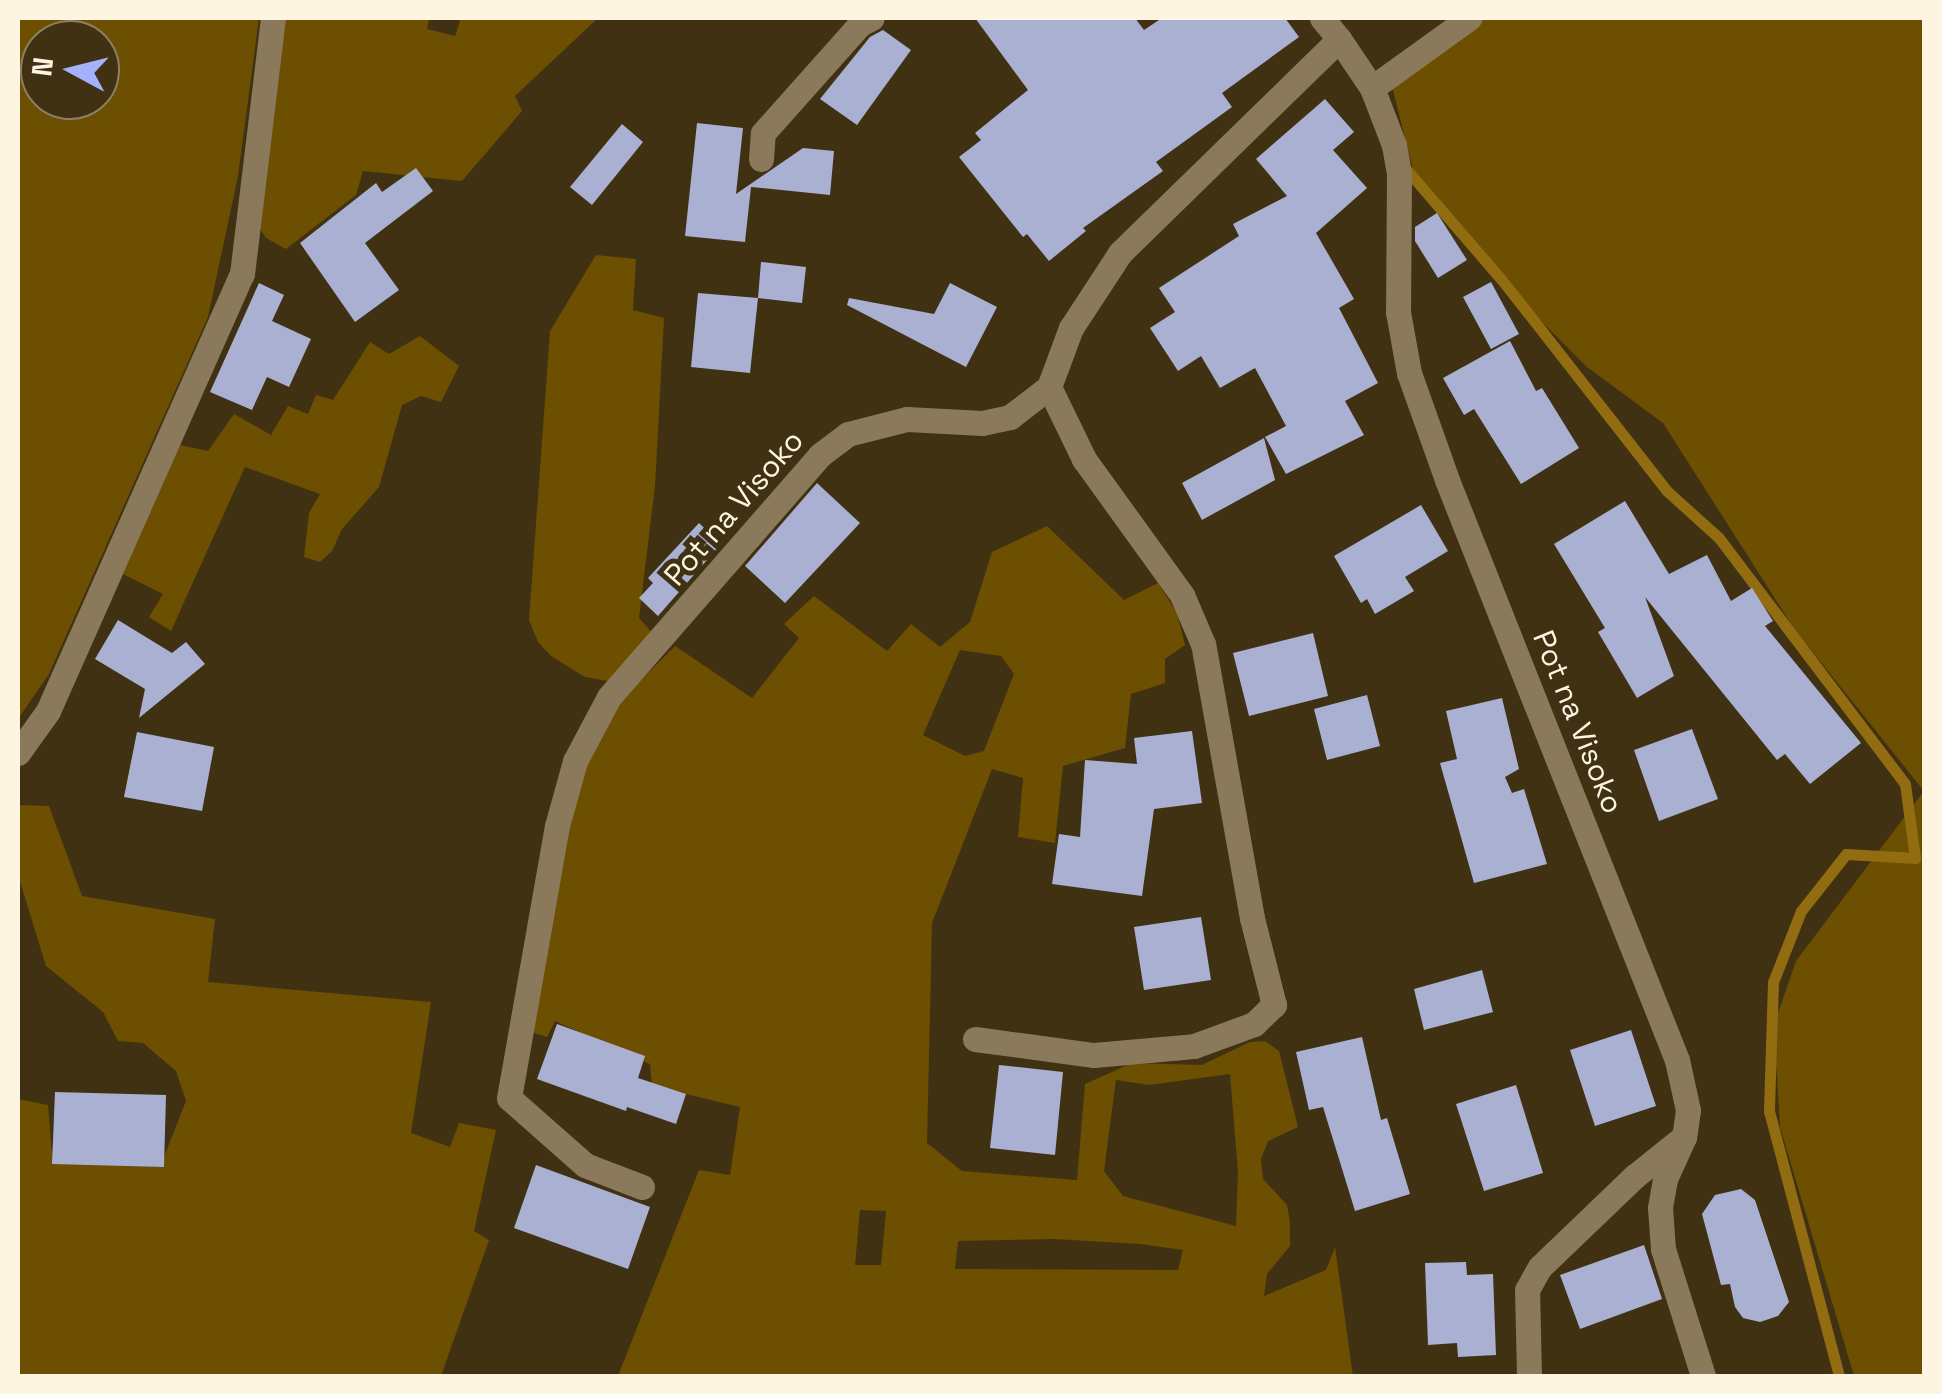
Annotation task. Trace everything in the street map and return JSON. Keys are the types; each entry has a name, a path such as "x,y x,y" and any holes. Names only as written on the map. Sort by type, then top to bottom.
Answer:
{"street":[{"path":"18,754 48,711 242,274 273,18"},
{"path":"760,159 762,133 860,24 872,18"},
{"name":"Pot na Visoko","path":"1322,18 1372,88 1394,146 1399,174 1398,312 1410,373 1467,532 1677,1060 1688,1110 1684,1137 1665,1180 1660,1208 1663,1249 1703,1376"},
{"path":"1372,88 1470,18"},
{"path":"975,1039 1094,1056 1194,1046 1254,1024 1274,1005 1252,918 1203,644 1182,595 1084,459 1048,387 1070,328 1120,253 1340,39"},
{"name":"Pot na Visoko","path":"642,1188 584,1165 509,1098 557,826 575,761 609,697 820,455 848,434 907,419 982,423 1010,417 1048,387"},
{"path":"1529,1376 1526,1290 1540,1267 1635,1176 1684,1137"}],"shaded area":[{"path":"18,18 259,18 238,176 208,317 49,674 18,719"},
{"path":"280,18 429,18 427,29 455,36 461,18 598,18 515,96 522,111 462,181 363,171 356,195 286,249 266,238 252,217"},
{"path":"1485,18 1924,18 1924,791 1795,630 1663,423 1587,367 1536,316 1509,279 1475,253 1415,178 1392,86"},
{"path":"596,255 636,259 633,310 664,318 655,486 639,618 653,634 608,681 585,677 551,656 538,642 529,620 550,331"},
{"path":"420,336 459,366 441,402 421,396 402,405 379,487 342,529 332,551 320,562 304,557 309,513 320,494 245,467 171,631 149,617 163,594 123,574 180,445 208,451 234,414 271,435 288,406 308,414 316,395 333,400 370,342 389,354"},
{"path":"1047,526 1124,600 1158,583 1177,613 1185,645 1165,659 1165,683 1131,694 1125,748 1063,766 1055,843 1018,837 1023,778 992,769 932,923 927,1143 962,1171 1077,1180 1085,1084 1132,1063 1202,1065 1250,1042 1265,1041 1279,1051 1298,1127 1268,1141 1261,1159 1263,1179 1287,1205 1290,1222 1290,1246 1267,1274 1264,1296 1326,1270 1335,1247 1353,1376 618,1376 699,1170 730,1175 740,1107 652,1086 650,1064 555,1021 547,1037 531,1032 566,830 591,748 618,703 675,646 752,698 799,638 784,624 814,596 887,651 911,624 940,647 970,622 992,552","holes":["960,650 1001,656 1014,674 984,751 965,756 923,735","1230,1074 1238,1172 1236,1226 1123,1196 1104,1171 1116,1080 1149,1085","860,1210 886,1211 881,1265 855,1265","1054,1239 1183,1250 1178,1270 955,1269 958,1241"]},
{"path":"1924,791 1924,1376 1854,1376 1780,1127 1774,1025 1796,961"},
{"path":"18,805 49,806 82,896 215,919 208,982 431,1002 411,1133 450,1147 459,1123 496,1130 474,1231 489,1240 441,1376 18,1376 18,1099 48,1105 52,1154 160,1167 186,1101 176,1071 143,1043 118,1041 103,1012 46,966 18,875"}],"building":[{"path":"975,18 1135,18 1144,30 1162,18 1285,18 1299,37 1222,93 1232,107 1156,162 1163,171 1083,228 1086,231 1049,261 1027,234 1023,237 959,157 981,140 975,133 1028,90"},
{"path":"883,30 911,50 857,125 820,99 870,37"},
{"path":"1325,99 1354,132 1333,150 1367,188 1316,233 1354,299 1339,308 1378,383 1345,401 1364,435 1286,474 1265,437 1286,426 1255,368 1220,388 1201,356 1178,371 1150,328 1175,312 1159,288 1239,236 1233,224 1287,196 1256,159"},
{"path":"697,123 743,128 736,194 803,148 834,151 830,195 751,187 745,242 685,236"},
{"path":"622,124 643,142 592,205 570,187"},
{"path":"416,168 433,191 365,243 399,290 355,322 300,243 376,183 382,192"},
{"path":"1437,213 1467,260 1438,278 1415,241 1415,227"},
{"path":"761,262 806,267 802,303 758,298"},
{"path":"1491,282 1519,334 1491,349 1463,297"},
{"path":"259,283 284,295 272,321 311,339 289,387 267,377 252,410 210,392"},
{"path":"950,283 997,307 966,367 847,305 849,298 934,314"},
{"path":"698,293 758,298 750,373 691,367"},
{"path":"1510,341 1536,391 1542,388 1579,448 1521,484 1474,409 1464,415 1443,378"},
{"path":"1264,438 1275,480 1202,520 1182,483"},
{"path":"817,483 860,523 785,603 745,566"},
{"path":"1625,501 1669,574 1707,555 1731,601 1752,588 1773,621 1765,626 1861,743 1810,784 1785,754 1777,760 1645,597 1674,676 1637,698 1598,632 1605,628 1554,544"},
{"path":"1421,505 1448,551 1405,577 1414,591 1375,614 1367,599 1361,603 1334,556"},
{"path":"699,523 721,544 658,616 639,598 653,583 648,578"},
{"path":"118,620 172,653 186,642 205,664 139,718 145,689 95,659"},
{"path":"1313,633 1328,696 1249,716 1233,653"},
{"path":"1367,695 1380,746 1327,760 1314,709"},
{"path":"1502,698 1519,769 1505,777 1512,793 1524,789 1547,864 1474,883 1440,763 1457,759 1446,711"},
{"path":"1692,729 1718,799 1659,821 1634,750"},
{"path":"1192,731 1202,803 1154,809 1142,896 1052,884 1059,834 1080,837 1085,760 1137,764 1134,738"},
{"path":"137,732 214,747 202,811 124,797"},
{"path":"1201,917 1211,980 1144,990 1134,927"},
{"path":"1482,970 1493,1012 1424,1030 1414,989"},
{"path":"557,1024 645,1056 638,1078 686,1094 676,1124 627,1107 626,1111 537,1079"},
{"path":"1631,1030 1656,1106 1595,1126 1570,1050"},
{"path":"1362,1037 1381,1120 1387,1118 1410,1194 1355,1211 1323,1107 1309,1110 1296,1052"},
{"path":"999,1065 1063,1072 1055,1155 990,1148"},
{"path":"1516,1085 1543,1173 1484,1191 1456,1104"},
{"path":"55,1092 166,1095 164,1167 52,1164"},
{"path":"536,1165 650,1207 628,1269 514,1228"},
{"path":"1741,1189 1755,1200 1789,1302 1778,1316 1760,1322 1743,1318 1735,1307 1730,1284 1721,1285 1702,1214 1715,1195"},
{"path":"1644,1245 1662,1299 1580,1329 1560,1275"},
{"path":"1466,1262 1467,1275 1493,1274 1496,1355 1458,1357 1457,1343 1428,1345 1425,1263"}],"waterway":[{"path":"1406,169 1506,285 1667,491 1719,538 1905,784 1915,858 1846,854 1801,911 1773,982 1769,1111 1839,1376"}]}
